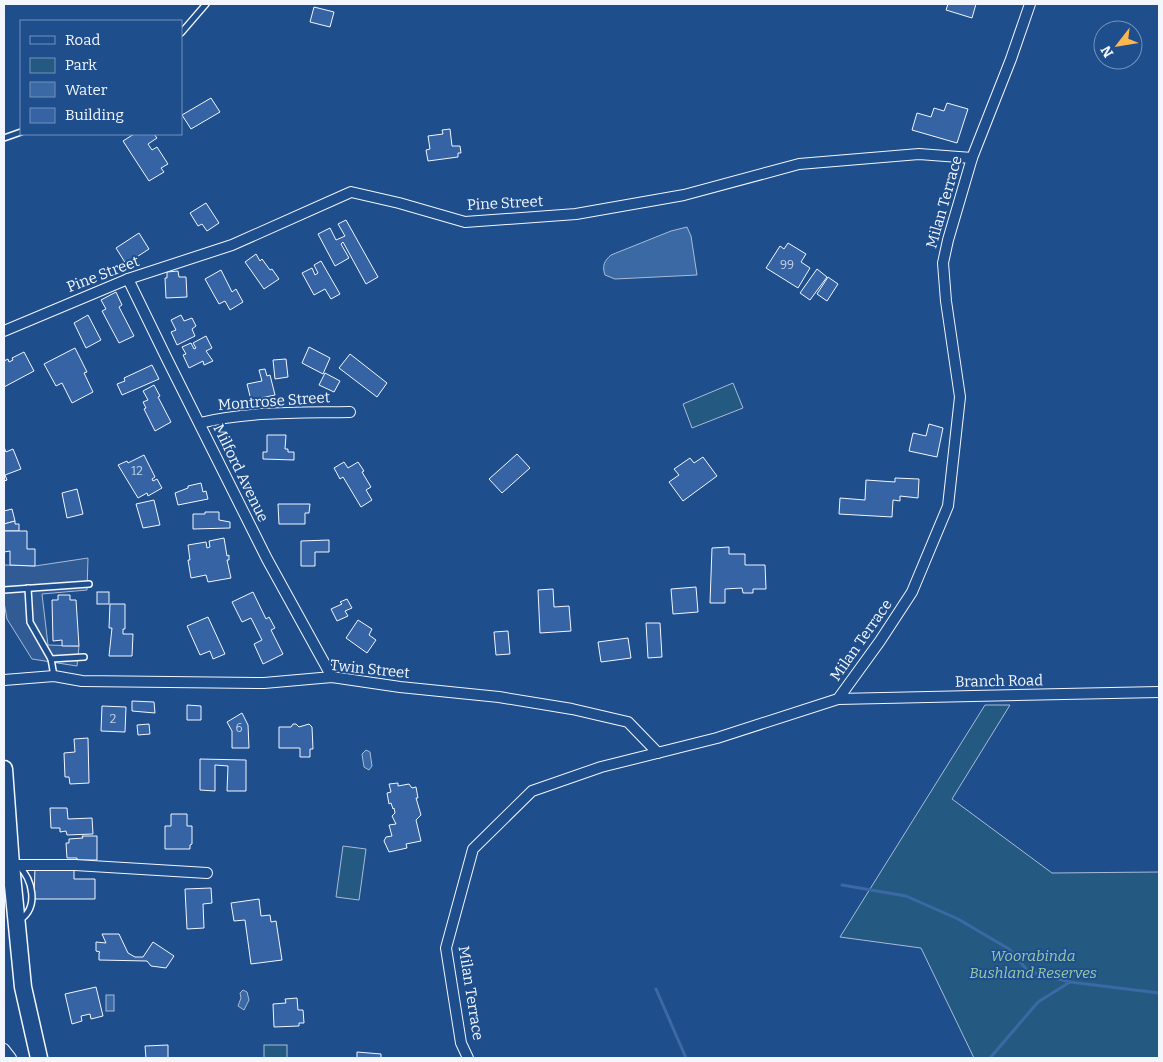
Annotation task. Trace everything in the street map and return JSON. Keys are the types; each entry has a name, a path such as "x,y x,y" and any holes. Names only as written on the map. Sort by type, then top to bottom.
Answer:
{"main road":[{"path":"4,769 14,865 23,987 39,1058"}],"street":[{"name":"Milan Terrace","path":"468,1058 461,1043 446,948 473,849 532,791 601,767 717,738 838,698 880,641 912,592 948,506 960,397 946,301 943,263 972,158 1011,60 1030,4"},
{"name":"Pine Street","path":"4,331 128,279 232,245 352,192 465,222 576,214 675,197 799,164 919,154 972,158"},
{"name":"Milford Avenue","path":"128,279 166,359 267,559 332,677"},
{"name":"Montrose Street","path":"200,423 219,418 275,413 350,412"},
{"name":"Twin Street","path":"4,680 54,676 82,681 264,683 332,677 400,687 509,699 628,722 658,753"},
{"name":"Branch Road","path":"838,698 1159,692"},
{"path":"14,865 75,865 207,873"},
{"path":"4,1048 11,1058"}],"lane":[{"path":"182,33 206,4"},
{"path":"4,138 20,132"},
{"path":"4,590 89,584"},
{"path":"28,588 30,622 51,659 54,676"},
{"path":"51,659 84,657"}],"green space":[{"path":"733,383 743,408 692,428 683,404"},
{"name":"Woorabinda Bushland Reserves","path":"985,705 1010,705 952,799 1052,873 1159,872 1159,1058 974,1058 921,948 840,937"},
{"path":"343,846 366,849 359,900 336,897"},
{"path":"264,1045 287,1045 287,1058 264,1058"}],"shaded area":[{"path":"88,558 87,590 42,594 48,645 79,646 77,666 32,659 7,619 4,602 4,565 35,566"}],"water":[{"path":"687,227 691,236 697,275 615,279 605,275 604,264 611,255 671,231"},
{"path":"366,750 370,752 372,766 369,770 364,767 362,754"},
{"path":"243,990 247,992 249,1000 244,1010 238,1006 241,998 240,993"},
{"path":"106,995 114,995 114,1011 106,1011"}],"building":[{"path":"948,4 976,4 972,18 946,10"},
{"path":"314,7 334,12 330,27 310,22"},
{"path":"211,98 220,112 191,129 182,115"},
{"path":"947,103 968,109 957,143 912,130 917,113 931,117 934,108 944,111"},
{"path":"450,129 452,146 460,146 461,153 458,153 458,157 428,161 426,150 430,149 428,136 443,134 442,130"},
{"path":"132,135 155,135 157,138 148,144 152,150 157,147 168,164 161,168 164,172 149,181 123,141"},
{"path":"206,203 219,223 207,231 202,224 198,226 190,213"},
{"path":"346,220 378,277 366,284 343,242 341,244 349,258 335,266 318,234 330,228 336,240 345,236 338,224"},
{"path":"139,233 149,249 126,264 116,248"},
{"path":"788,243 806,254 801,262 810,268 798,288 766,268 780,246 784,249"},
{"path":"256,254 260,261 262,259 279,279 264,289 245,262"},
{"path":"321,261 340,294 331,299 325,289 314,295 302,273 312,268 315,275 318,273 314,265"},
{"path":"817,269 827,277 810,300 800,293"},
{"path":"221,270 232,292 236,289 243,302 230,310 225,301 219,304 205,279"},
{"path":"178,271 179,277 186,277 187,297 166,298 165,278 167,278 167,272"},
{"path":"828,277 838,284 827,301 817,294"},
{"path":"116,292 122,305 119,307 134,336 119,343 102,311 106,309 101,300"},
{"path":"88,315 101,340 86,348 74,323"},
{"path":"181,315 184,321 192,318 196,326 192,329 195,336 177,345 171,332 176,330 171,320"},
{"path":"206,336 212,348 206,351 213,361 204,365 203,361 189,368 183,355 186,354 182,347 191,343 194,349 196,348 193,343"},
{"path":"309,347 330,358 323,374 302,363"},
{"path":"75,348 87,372 84,373 93,392 72,403 62,383 56,386 44,364"},
{"path":"24,352 34,371 4,387 4,361 8,359 9,362 13,360 12,358"},
{"path":"350,354 387,383 377,397 339,368"},
{"path":"286,359 288,377 275,379 273,360"},
{"path":"152,365 159,379 122,395 117,384 125,381 124,378"},
{"path":"265,369 267,376 270,375 275,395 251,400 247,384 262,381 259,370"},
{"path":"325,373 340,381 334,392 319,385"},
{"path":"154,385 171,422 155,431 144,409 146,408 143,402 148,400 143,391"},
{"path":"929,424 943,428 937,457 909,451 913,433 926,436"},
{"path":"267,435 286,435 285,449 288,449 288,452 294,452 294,460 263,459 263,452 267,452"},
{"path":"4,447 6,452 13,449 21,469 5,475 7,480 4,481"},
{"path":"517,454 530,468 502,493 489,479"},
{"path":"144,455 155,477 152,479 153,481 157,479 162,488 148,496 147,493 138,498 118,465 127,461 128,463"},
{"path":"703,457 717,476 683,501 669,482 679,475 674,469 690,458 694,463"},
{"path":"344,462 348,468 358,462 371,487 366,490 372,500 361,507 343,477 340,479 334,468"},
{"path":"895,478 919,479 918,498 900,496 900,501 893,500 892,517 839,514 840,498 865,500 866,480 895,482"},
{"path":"201,483 203,492 206,491 208,499 178,505 175,493 188,488 188,486"},
{"path":"77,489 83,514 67,518 62,493"},
{"path":"154,500 160,525 143,528 136,504"},
{"path":"278,504 310,504 309,513 305,513 305,524 279,524"},
{"path":"12,509 15,521 4,524 4,511"},
{"path":"205,512 219,512 219,520 230,522 230,528 193,529 193,514 205,514"},
{"path":"15,521 15,524 19,524 19,531 4,531 4,524"},
{"path":"4,531 27,531 27,549 35,549 35,566 10,565 10,551 4,552"},
{"path":"224,538 227,556 229,555 229,560 227,560 231,578 208,582 206,575 191,578 188,545 206,542 207,548 210,547 209,541"},
{"path":"329,540 329,552 315,552 315,566 301,566 301,541"},
{"path":"729,547 729,554 745,554 745,565 765,565 766,589 753,589 753,593 743,593 742,588 725,589 725,603 710,603 712,548"},
{"path":"696,587 698,612 673,614 671,589"},
{"path":"553,589 554,607 569,606 571,631 540,633 538,590"},
{"path":"97,592 109,592 109,604 97,604"},
{"path":"253,592 266,619 269,617 275,628 271,630 283,654 263,664 254,644 262,640 251,618 242,622 232,602"},
{"path":"58,595 70,595 70,600 76,600 79,646 62,646 62,640 53,641 52,600 58,600"},
{"path":"347,599 352,608 345,611 348,616 337,621 331,609 342,604 340,602"},
{"path":"110,604 125,604 125,629 123,629 123,634 133,634 132,656 109,656 112,628 109,628"},
{"path":"208,617 225,654 213,659 210,651 200,655 187,626"},
{"path":"358,620 372,629 369,635 376,640 367,653 346,638"},
{"path":"646,623 660,623 662,657 648,658"},
{"path":"508,631 510,654 496,655 494,632"},
{"path":"628,638 631,658 601,662 598,642"},
{"path":"132,701 154,702 155,713 132,711"},
{"path":"187,705 201,706 201,720 187,720"},
{"path":"102,706 126,707 125,732 101,731"},
{"path":"242,713 248,725 249,748 232,748 232,731 227,722"},
{"path":"149,724 150,734 138,735 137,725"},
{"path":"293,724 299,727 309,724 312,727 313,749 310,749 310,757 300,757 300,748 279,748 279,727 291,727"},
{"path":"88,738 89,783 70,784 69,777 65,777 64,753 75,752 74,739"},
{"path":"200,759 246,760 246,791 227,791 228,766 215,765 215,791 200,790"},
{"path":"398,783 398,786 409,784 412,788 416,787 418,798 416,798 421,815 416,820 421,841 406,844 407,848 389,852 384,841 386,837 392,836 389,825 396,824 392,816 395,813 394,808 391,803 389,804 387,793 391,792 389,784"},
{"path":"50,808 67,808 68,819 92,818 93,834 67,835 66,831 60,832 60,828 51,828"},
{"path":"171,814 187,814 187,826 192,826 192,844 190,849 165,849 165,826 171,826"},
{"path":"82,836 97,836 97,860 67,858 66,843 69,843 69,839 83,838"},
{"path":"35,867 74,869 74,879 95,879 95,899 34,899"},
{"path":"211,888 212,903 203,904 204,928 187,929 185,889"},
{"path":"259,899 261,916 270,915 271,922 276,921 282,960 251,964 245,920 234,921 231,903"},
{"path":"102,934 119,934 128,953 135,957 143,957 153,942 174,956 166,968 151,966 147,961 99,960 100,952 96,951 96,942 106,943"},
{"path":"96,987 103,1016 91,1019 90,1014 81,1016 82,1021 72,1024 65,994"},
{"path":"297,998 298,1010 303,1010 304,1023 299,1023 299,1026 274,1027 273,1004 286,1003 285,999"},
{"path":"168,1045 168,1058 146,1058 145,1046"},
{"path":"357,1052 381,1054 381,1058 357,1058"}],"waterway":[{"path":"842,885 906,896 958,919 1009,949 1028,971 1070,982"},
{"path":"990,1058 1038,1002 1070,982 1159,993"},
{"path":"656,989 686,1058"}]}
